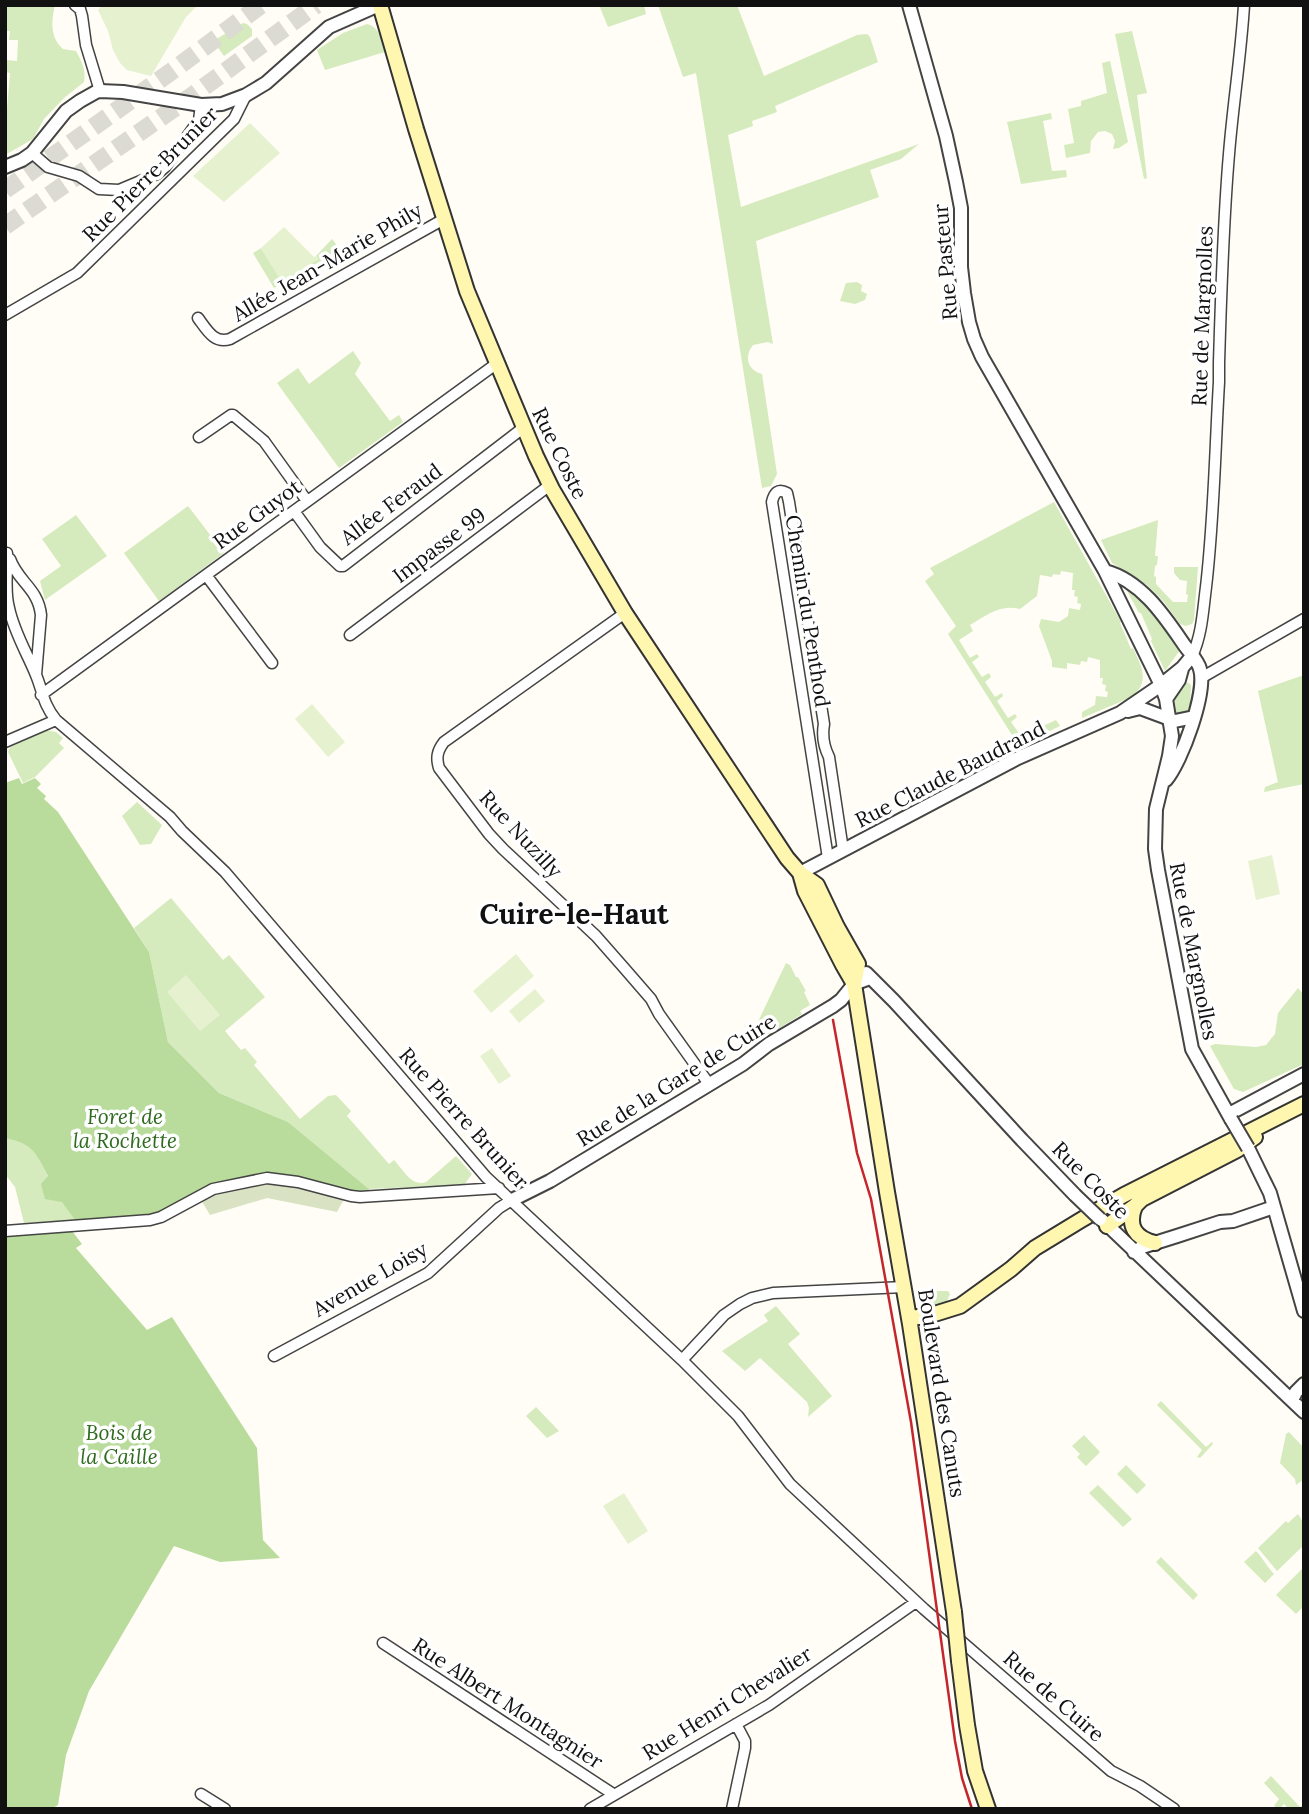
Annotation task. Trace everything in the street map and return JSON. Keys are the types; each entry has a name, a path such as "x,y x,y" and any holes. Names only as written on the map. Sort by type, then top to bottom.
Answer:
{"main road":[{"name":"Rue Coste","path":"379,5 467,291 523,428 550,485 625,613 786,858 800,873 817,885 858,964"},
{"name":"Rue Coste","path":"800,873 805,891 854,984"},
{"path":"854,984 858,964"},
{"name":"Boulevard des Canuts","path":"854,984 954,1612 967,1724 975,1770 988,1809"},
{"path":"1011,1269 1035,1248 1125,1195 1304,1104"},
{"path":"909,1318 928,1316 960,1306 1011,1269 1124,1200 1304,1112"},
{"path":"1103,1222 1237,1150 1263,1132"},
{"path":"1135,1206 1133,1228 1143,1239 1155,1243"}],"street":[{"path":"75,5 80,9 86,45 100,91"},
{"name":"Rue Pierre Brunier","path":"5,315 76,273 234,119 246,95 280,72 329,27 379,5"},
{"name":"Rue Pasteur","path":"909,5 946,135 958,192 961,267 974,339 982,358 1105,571 1161,685"},
{"name":"Rue de Margnolles","path":"1244,5 1226,187 1218,409 1209,549 1197,645 1182,668 1161,685 1172,736 1156,809 1155,849 1194,1053 1265,1179 1304,1311"},
{"path":"5,167 32,153 66,111 100,91 201,104 222,104 246,95"},
{"path":"32,153 48,167 79,176 99,189 119,190 157,174 169,163 199,120 201,104"},
{"name":"Allée Jean-Marie Phily","path":"198,318 213,337 230,340 444,219"},
{"name":"Rue Guyot","path":"41,695 496,364"},
{"path":"200,437 233,415 264,441 307,501"},
{"name":"Allée Feraud","path":"294,511 320,547 343,566 523,428"},
{"name":"Impasse 99","path":"350,635 550,485"},
{"name":"Chemin du Penthod","path":"828,858 772,502 773,495 782,490 787,493 789,502 824,724 825,750 829,757 843,850"},
{"name":"Rue Pierre Brunier","path":"6,552 17,574 34,592 40,607 36,675"},
{"name":"Rue Pierre Brunier","path":"6,552 8,608 36,675 41,695 56,720 170,817 225,872 481,1172 682,1360 738,1416 790,1484 916,1602"},
{"path":"1105,571 1147,596 1192,656 1200,669 1201,678 1304,619"},
{"path":"206,575 272,663"},
{"name":"Rue Nuzilly","path":"625,613 444,742 437,755 437,762 489,834 596,936 651,999 709,1084"},
{"path":"1177,634 1200,629"},
{"name":"Rue de Margnolles","path":"1166,699 1180,680 1182,668"},
{"name":"Rue de Margnolles","path":"1161,785 1178,762 1188,737 1201,678"},
{"name":"Rue Claude Baudrand","path":"1120,713 1161,685"},
{"name":"Rue Claude Baudrand","path":"800,873 1018,758 1120,713 1140,708 1170,720"},
{"path":"1170,720 1194,718"},
{"path":"5,742 56,720"},
{"name":"Rue Coste","path":"858,964 1075,1195 1304,1412"},
{"path":"854,984 870,978"},
{"name":"Rue de la Gare de Cuire","path":"512,1200 551,1181 833,1006 854,984"},
{"path":"1230,1116 1304,1074"},
{"path":"5,1231 150,1220 162,1217 213,1189 267,1178 360,1197 499,1188"},
{"name":"Avenue Loisy","path":"274,1356 428,1273 499,1208 512,1200"},
{"path":"1134,1252 1220,1222 1233,1221 1275,1207"},
{"path":"682,1360 724,1315 752,1298 773,1293 904,1287"},
{"path":"1292,1400 1304,1384"},
{"name":"Rue Henri Chevalier","path":"590,1809 769,1705 916,1602"},
{"name":"Rue de Cuire","path":"916,1602 1111,1771 1140,1786 1174,1809"},
{"name":"Rue Albert Montagnier","path":"383,1643 613,1794"},
{"path":"733,1809 745,1748 745,1741 736,1724"},
{"path":"201,1794 225,1809"}],"green space":[{"path":"5,5 55,5 52,23 54,34 63,49 76,51 83,66 84,82 44,119 33,139 5,155 10,73 5,72 5,60 17,61 18,40 9,40 10,31 5,31"},
{"path":"98,5 198,5 186,17 151,76 127,70 120,63"},
{"path":"599,5 644,5 646,14 608,27"},
{"path":"658,5 737,5 764,76 857,35 867,34 870,37 878,62 775,106 777,112 752,121 753,126 728,135 741,207 919,144 901,159 870,170 879,197 756,241 773,344 768,342 753,345 748,354 748,362 762,374 777,474 771,486 762,488 696,73 683,77"},
{"path":"243,23 252,29 252,36 224,56 213,41"},
{"path":"367,24 377,31 385,52 325,70 317,50 343,33"},
{"path":"1132,31 1147,93 1137,95 1147,178 1144,179 1115,34"},
{"path":"1110,61 1128,142 1113,149 1115,141 1112,134 1098,132 1091,141 1090,153 1066,158 1064,145 1074,143 1068,109 1081,106 1081,101 1107,93 1102,63"},
{"path":"1051,113 1052,119 1043,121 1052,171 1066,170 1067,177 1021,184 1007,122"},
{"path":"250,123 280,153 224,202 193,176"},
{"path":"284,227 319,259 281,281 261,248"},
{"path":"332,239 340,249 354,242 359,253 332,268 326,258 274,288 253,253 261,248 281,280 318,258 316,256"},
{"path":"857,282 862,285 861,291 867,294 865,300 855,304 840,301 846,283"},
{"path":"353,351 361,363 355,374 390,421 399,415 403,422 339,468 277,383 298,368 309,384"},
{"path":"1054,502 1121,622 1131,649 1133,648 1139,661 1143,679 1132,697 1082,718 1082,712 1095,705 1096,696 1107,697 1106,685 1102,684 1103,678 1100,678 1100,660 1088,657 1087,662 1081,661 1080,665 1067,663 1067,669 1052,667 1039,626 1041,619 1059,622 1068,616 1069,608 1080,610 1081,604 1077,603 1078,597 1074,596 1075,590 1072,590 1073,573 1061,571 1060,575 1053,574 1052,577 1040,575 1037,596 1020,609 1006,608 988,614 970,625 973,631 959,640 970,658 977,654 979,657 972,662 982,677 989,673 991,677 985,682 995,697 1002,693 1003,696 997,701 1008,718 1015,714 1017,717 1011,722 1021,736 1056,720 1060,726 1019,746 948,634 956,626 925,581 934,574 930,568"},
{"path":"188,506 224,553 159,601 124,553"},
{"path":"76,515 107,556 45,600 40,581 61,566 42,539"},
{"path":"1158,520 1155,556 1158,556 1154,576 1156,584 1173,602 1187,602 1188,595 1187,581 1180,580 1174,573 1174,567 1198,567 1194,620 1186,626 1180,624 1147,585 1112,563 1101,540"},
{"path":"1128,589 1157,616 1180,650 1165,671 1141,613"},
{"path":"1304,675 1304,784 1264,792 1265,787 1278,782 1258,691"},
{"path":"1184,682 1191,685 1190,706 1187,713 1177,716 1174,703"},
{"path":"312,704 345,742 328,757 295,719"},
{"path":"46,730 56,732 63,738 59,743 64,748 35,777 23,783 8,752 10,747"},
{"name":"Foret de la Rochette","path":"19,778 22,784 35,778 41,784 37,788 46,796 44,799 58,812 149,952 168,1042 219,1093 288,1122 371,1191 364,1195 264,1174 162,1213 142,1217 75,1220 62,1202 45,1199 41,1184 48,1176 36,1155 28,1146 5,1138 5,783"},
{"path":"137,802 162,825 151,844 140,845 122,816"},
{"path":"1272,855 1280,894 1256,900 1248,861"},
{"path":"171,898 223,960 229,955 265,997 225,1031 241,1050 245,1048 257,1062 254,1065 300,1119 328,1096 336,1095 351,1111 347,1116 389,1164 394,1160 408,1177 421,1183 426,1182 456,1156 472,1174 464,1185 367,1189 288,1122 219,1093 168,1042 149,952 134,928"},
{"path":"516,954 534,976 491,1013 473,991"},
{"path":"786,963 806,991 804,992 810,1005 800,1011 802,1014 770,1034 755,1028"},
{"path":"186,975 220,1015 200,1031 167,992"},
{"path":"1298,988 1304,995 1304,1064 1243,1092 1234,1089 1210,1046 1266,1045 1275,1034 1278,1013"},
{"path":"535,989 545,1001 519,1023 509,1011"},
{"path":"492,1048 511,1076 499,1084 480,1056"},
{"path":"5,1138 22,1141 35,1151 75,1220 24,1223 15,1187 5,1174"},
{"path":"266,1182 344,1199 337,1212 267,1198 210,1215 201,1200 214,1193"},
{"name":"Bois de la Caille","path":"72,1231 82,1244 76,1248 147,1330 172,1317 257,1448 263,1540 280,1558 220,1562 174,1546 89,1691 66,1755 58,1805 51,1809 5,1809 5,1235"},
{"path":"948,1291 950,1294 946,1303 926,1310 926,1293"},
{"path":"776,1306 800,1334 788,1344 832,1396 808,1417 807,1402 760,1358 745,1371 722,1351 768,1321 764,1315"},
{"path":"1161,1401 1206,1447 1212,1442 1200,1458 1197,1457 1202,1450 1157,1405"},
{"path":"536,1407 559,1431 547,1438 526,1416"},
{"path":"1289,1432 1304,1448 1304,1479 1296,1485 1295,1479 1280,1463 1286,1434"},
{"path":"1084,1435 1100,1452 1086,1466 1077,1457 1080,1454 1072,1446"},
{"path":"1126,1465 1146,1485 1137,1494 1117,1474"},
{"path":"1098,1485 1132,1519 1123,1527 1089,1493"},
{"path":"624,1493 648,1531 628,1544 603,1506"},
{"path":"1298,1514 1304,1524 1304,1545 1277,1571 1258,1548 1286,1521 1288,1523"},
{"path":"1256,1551 1274,1574 1265,1583 1244,1562"},
{"path":"1161,1557 1198,1595 1193,1600 1156,1562"},
{"path":"1304,1567 1304,1606 1296,1614 1276,1595"},
{"path":"1271,1776 1300,1807 1304,1803 1304,1809 1289,1809 1284,1804 1279,1809 1274,1806 1279,1799 1264,1783"}],"tunnel":[{"path":"5,190 261,5"},
{"path":"5,226 189,98 316,5"}],"railway":[{"path":"833,1020 857,1153 871,1199 911,1422 955,1741 962,1778 972,1809"}],"district":[{"name":"Cuire-le-Haut","path":"574,914"}]}
